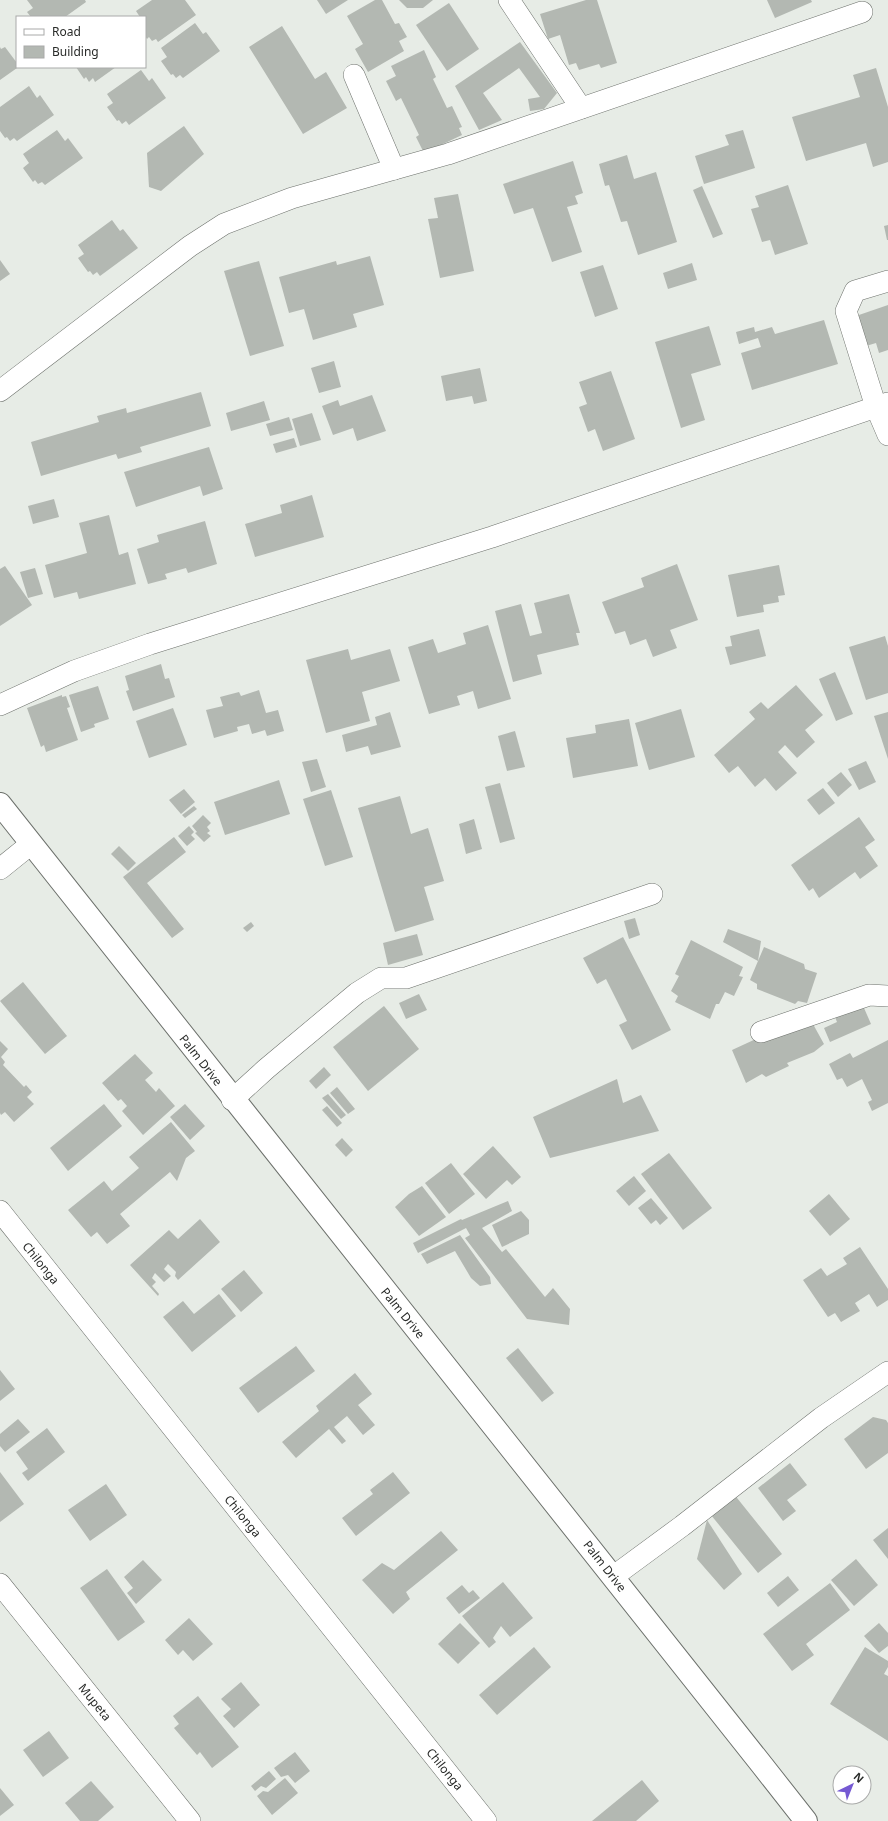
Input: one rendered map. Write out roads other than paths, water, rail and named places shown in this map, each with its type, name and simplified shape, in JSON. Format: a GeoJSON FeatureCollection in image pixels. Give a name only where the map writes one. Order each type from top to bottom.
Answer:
{"type":"FeatureCollection","features":[{"type":"Feature","properties":{"kind":"street"},"geometry":{"type":"LineString","coordinates":[[509,0],[581,108]]}},
{"type":"Feature","properties":{"kind":"street"},"geometry":{"type":"LineString","coordinates":[[0,391],[190,246],[224,224],[292,198],[448,154],[862,12]]}},
{"type":"Feature","properties":{"kind":"street"},"geometry":{"type":"LineString","coordinates":[[354,75],[394,169]]}},
{"type":"Feature","properties":{"kind":"street"},"geometry":{"type":"LineString","coordinates":[[888,281],[855,291],[846,311],[882,405],[888,435]]}},
{"type":"Feature","properties":{"kind":"street"},"geometry":{"type":"LineString","coordinates":[[0,705],[74,671],[150,644],[492,537],[882,405]]}},
{"type":"Feature","properties":{"kind":"street","name":"Palm Drive"},"geometry":{"type":"LineString","coordinates":[[0,804],[232,1100],[614,1576],[806,1821]]}},
{"type":"Feature","properties":{"kind":"street"},"geometry":{"type":"LineString","coordinates":[[0,869],[31,844]]}},
{"type":"Feature","properties":{"kind":"street"},"geometry":{"type":"LineString","coordinates":[[232,1100],[266,1069],[357,993],[381,978],[406,978],[652,894]]}},
{"type":"Feature","properties":{"kind":"street"},"geometry":{"type":"LineString","coordinates":[[761,1032],[869,995],[888,996]]}},
{"type":"Feature","properties":{"kind":"street","name":"Chilonga"},"geometry":{"type":"LineString","coordinates":[[0,1211],[486,1821]]}},
{"type":"Feature","properties":{"kind":"street"},"geometry":{"type":"LineString","coordinates":[[614,1576],[682,1526],[821,1418],[888,1372]]}},
{"type":"Feature","properties":{"kind":"street","name":"Mupeta"},"geometry":{"type":"LineString","coordinates":[[0,1584],[190,1821]]}}]}
